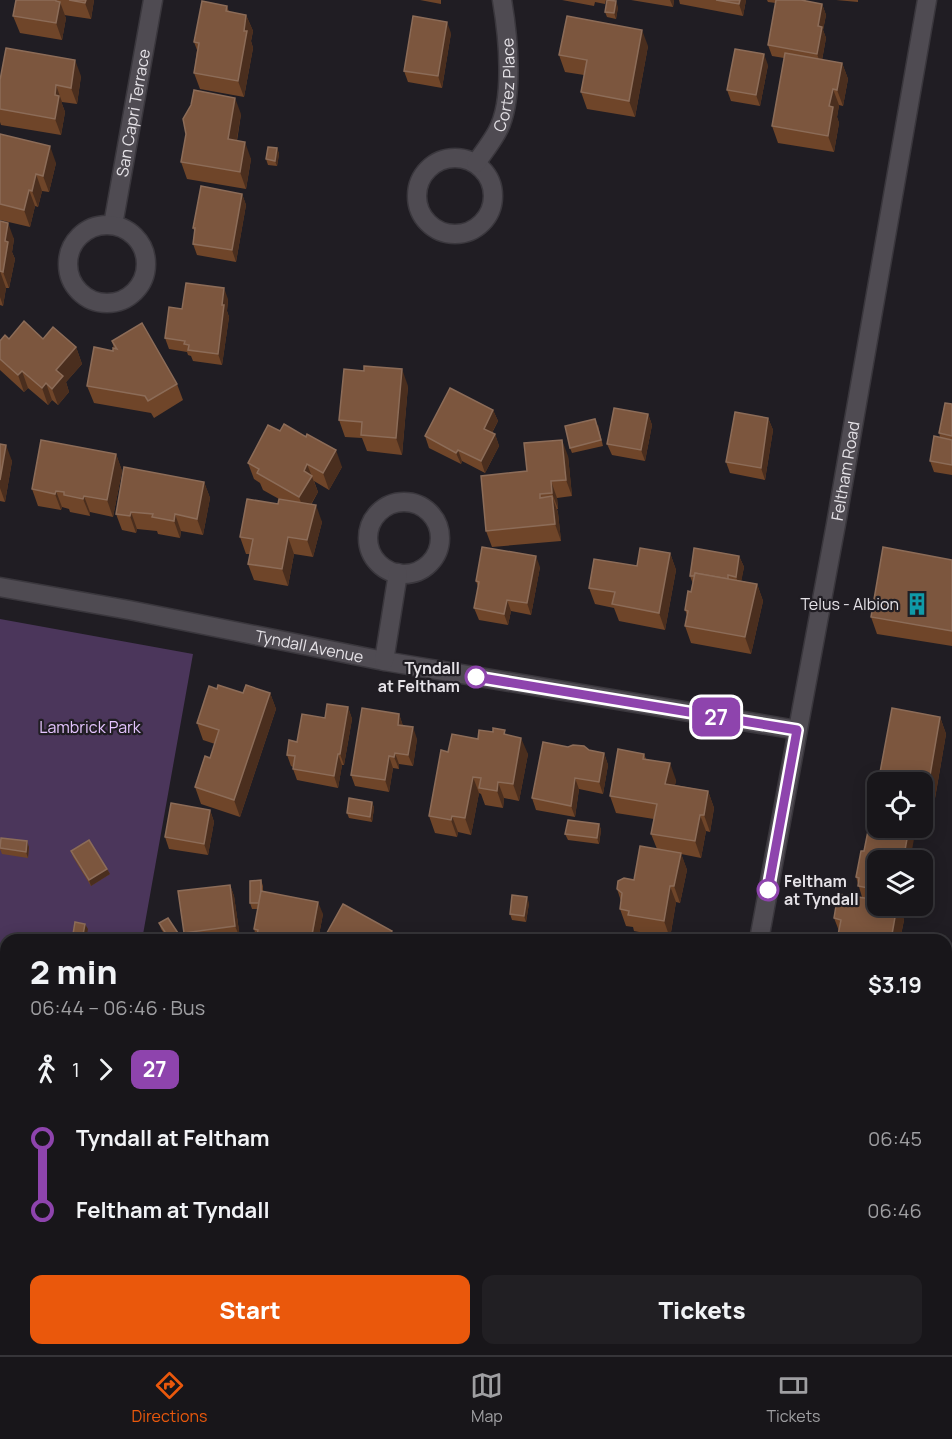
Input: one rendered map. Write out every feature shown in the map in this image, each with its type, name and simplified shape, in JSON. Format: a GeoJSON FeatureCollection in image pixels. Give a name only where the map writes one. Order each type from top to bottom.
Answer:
{"type":"FeatureCollection","features":[{"type":"Feature","properties":{"kind":"street","name":"San Capri Terrace"},"geometry":{"type":"LineString","coordinates":[[112,225],[153,0]]}},
{"type":"Feature","properties":{"kind":"street","name":"Cortez Place"},"geometry":{"type":"LineString","coordinates":[[476,163],[498,132],[505,112],[507,29],[502,0]]}},
{"type":"Feature","properties":{"kind":"street","name":"Feltham Road"},"geometry":{"type":"LineString","coordinates":[[760,934],[838,513],[927,0]]}},
{"type":"Feature","properties":{"kind":"street"},"geometry":{"type":"LineString","coordinates":[[465,158],[476,163],[485,171],[494,194],[488,217],[480,226],[458,235],[435,229],[425,221],[419,210],[418,186],[422,175],[431,166],[447,159],[465,158]]}},
{"type":"Feature","properties":{"kind":"street"},"geometry":{"type":"LineString","coordinates":[[99,225],[112,225],[130,233],[142,247],[145,272],[140,284],[132,294],[109,303],[84,296],[69,275],[68,262],[71,249],[87,230],[99,225]]}},
{"type":"Feature","properties":{"kind":"street"},"geometry":{"type":"LineString","coordinates":[[398,502],[410,502],[421,505],[437,521],[440,544],[429,564],[409,574],[398,573],[386,569],[376,561],[370,550],[369,531],[376,514],[386,506],[398,502]]}},
{"type":"Feature","properties":{"kind":"street"},"geometry":{"type":"LineString","coordinates":[[384,661],[398,573]]}},
{"type":"Feature","properties":{"kind":"street","name":"Tyndall Avenue"},"geometry":{"type":"LineString","coordinates":[[0,587],[129,610],[384,661],[797,730]]}},
{"type":"Feature","properties":{"kind":"green space","name":"Lambrick Park"},"geometry":{"type":"Polygon","coordinates":[[[0,619],[193,654],[143,934],[0,934],[0,619]]]}},
{"type":"Feature","properties":{"kind":"building"},"geometry":{"type":"Polygon","coordinates":[[[16,0],[56,0],[60,2],[56,23],[13,16],[16,0]]]}},
{"type":"Feature","properties":{"kind":"building"},"geometry":{"type":"Polygon","coordinates":[[[69,0],[86,0],[85,3],[69,0]]]}},
{"type":"Feature","properties":{"kind":"building"},"geometry":{"type":"Polygon","coordinates":[[[607,0],[616,1],[614,13],[605,12],[607,0]]]}},
{"type":"Feature","properties":{"kind":"building"},"geometry":{"type":"Polygon","coordinates":[[[716,0],[740,0],[739,4],[716,0]]]}},
{"type":"Feature","properties":{"kind":"building"},"geometry":{"type":"Polygon","coordinates":[[[776,0],[801,0],[822,4],[818,26],[822,27],[817,54],[768,45],[776,0]]]}},
{"type":"Feature","properties":{"kind":"building"},"geometry":{"type":"Polygon","coordinates":[[[202,1],[227,6],[226,11],[246,15],[244,31],[247,31],[238,81],[194,73],[199,43],[194,42],[202,1]]]}},
{"type":"Feature","properties":{"kind":"building"},"geometry":{"type":"Polygon","coordinates":[[[413,16],[447,22],[438,76],[404,71],[413,16]]]}},
{"type":"Feature","properties":{"kind":"building"},"geometry":{"type":"Polygon","coordinates":[[[567,16],[642,30],[629,101],[581,92],[587,60],[559,55],[567,16]]]}},
{"type":"Feature","properties":{"kind":"building"},"geometry":{"type":"Polygon","coordinates":[[[6,48],[75,60],[71,88],[56,85],[55,95],[59,96],[55,119],[0,109],[0,80],[6,48]]]}},
{"type":"Feature","properties":{"kind":"building"},"geometry":{"type":"Polygon","coordinates":[[[735,49],[764,54],[756,95],[727,90],[735,49]]]}},
{"type":"Feature","properties":{"kind":"building"},"geometry":{"type":"Polygon","coordinates":[[[785,53],[842,63],[837,90],[833,89],[829,106],[833,107],[828,136],[772,126],[785,53]]]}},
{"type":"Feature","properties":{"kind":"building"},"geometry":{"type":"Polygon","coordinates":[[[194,90],[235,98],[228,139],[245,142],[240,172],[181,162],[186,134],[183,119],[191,105],[194,90]]]}},
{"type":"Feature","properties":{"kind":"building"},"geometry":{"type":"Polygon","coordinates":[[[0,134],[50,146],[43,176],[36,174],[24,210],[0,204],[0,134]]]}},
{"type":"Feature","properties":{"kind":"building"},"geometry":{"type":"Polygon","coordinates":[[[268,147],[277,148],[275,161],[266,159],[268,147]]]}},
{"type":"Feature","properties":{"kind":"building"},"geometry":{"type":"Polygon","coordinates":[[[201,186],[242,194],[232,250],[193,244],[195,228],[193,228],[201,186]]]}},
{"type":"Feature","properties":{"kind":"building"},"geometry":{"type":"Polygon","coordinates":[[[0,221],[8,223],[5,241],[8,242],[3,272],[0,271],[0,221]]]}},
{"type":"Feature","properties":{"kind":"building"},"geometry":{"type":"Polygon","coordinates":[[[186,283],[224,288],[218,354],[188,350],[189,345],[184,344],[185,341],[165,338],[169,307],[182,309],[186,283]]]}},
{"type":"Feature","properties":{"kind":"building"},"geometry":{"type":"Polygon","coordinates":[[[24,321],[43,339],[53,327],[76,347],[56,370],[63,376],[52,389],[46,383],[42,388],[22,371],[18,375],[0,359],[0,341],[5,335],[9,339],[24,321]]]}},
{"type":"Feature","properties":{"kind":"building"},"geometry":{"type":"Polygon","coordinates":[[[142,323],[177,384],[148,401],[145,396],[87,386],[94,347],[113,351],[113,348],[117,349],[112,341],[142,323]]]}},
{"type":"Feature","properties":{"kind":"building"},"geometry":{"type":"Polygon","coordinates":[[[364,366],[402,369],[396,438],[361,435],[362,422],[339,420],[344,369],[364,371],[364,366]]]}},
{"type":"Feature","properties":{"kind":"building"},"geometry":{"type":"Polygon","coordinates":[[[450,388],[493,410],[484,429],[495,434],[481,461],[458,450],[456,453],[425,436],[450,388]]]}},
{"type":"Feature","properties":{"kind":"building"},"geometry":{"type":"Polygon","coordinates":[[[945,403],[952,404],[952,436],[939,433],[945,403]]]}},
{"type":"Feature","properties":{"kind":"building"},"geometry":{"type":"Polygon","coordinates":[[[614,408],[648,414],[641,450],[607,444],[614,408]]]}},
{"type":"Feature","properties":{"kind":"building"},"geometry":{"type":"Polygon","coordinates":[[[735,412],[768,418],[761,468],[726,462],[735,412]]]}},
{"type":"Feature","properties":{"kind":"building"},"geometry":{"type":"Polygon","coordinates":[[[595,419],[601,440],[570,448],[565,426],[595,419]]]}},
{"type":"Feature","properties":{"kind":"building"},"geometry":{"type":"Polygon","coordinates":[[[284,424],[336,450],[323,473],[307,464],[304,471],[312,476],[299,497],[257,473],[259,469],[248,463],[268,425],[280,431],[284,424]]]}},
{"type":"Feature","properties":{"kind":"building"},"geometry":{"type":"Polygon","coordinates":[[[934,436],[952,440],[952,465],[930,461],[934,436]]]}},
{"type":"Feature","properties":{"kind":"building"},"geometry":{"type":"Polygon","coordinates":[[[41,440],[116,454],[107,500],[84,496],[83,499],[64,495],[64,492],[56,491],[55,494],[32,489],[41,440]]]}},
{"type":"Feature","properties":{"kind":"building"},"geometry":{"type":"Polygon","coordinates":[[[562,440],[566,480],[551,481],[552,493],[540,494],[540,498],[552,496],[555,524],[486,531],[481,476],[527,471],[524,443],[562,440]]]}},
{"type":"Feature","properties":{"kind":"building"},"geometry":{"type":"Polygon","coordinates":[[[0,444],[6,445],[0,480],[0,444]]]}},
{"type":"Feature","properties":{"kind":"building"},"geometry":{"type":"Polygon","coordinates":[[[124,467],[204,482],[197,519],[175,514],[174,521],[152,517],[153,514],[131,512],[130,516],[116,514],[124,467]]]}},
{"type":"Feature","properties":{"kind":"building"},"geometry":{"type":"Polygon","coordinates":[[[247,499],[278,504],[279,499],[316,505],[307,540],[288,537],[282,569],[248,564],[253,539],[240,537],[247,499]]]}},
{"type":"Feature","properties":{"kind":"building"},"geometry":{"type":"Polygon","coordinates":[[[482,547],[536,556],[527,603],[507,600],[504,614],[474,608],[482,547]]]}},
{"type":"Feature","properties":{"kind":"building","name":"Telus - Albion"},"geometry":{"type":"Polygon","coordinates":[[[883,547],[952,560],[952,631],[871,617],[883,547]]]}},
{"type":"Feature","properties":{"kind":"building"},"geometry":{"type":"Polygon","coordinates":[[[640,548],[670,553],[659,613],[612,604],[615,592],[589,588],[594,559],[637,566],[640,548]]]}},
{"type":"Feature","properties":{"kind":"building"},"geometry":{"type":"Polygon","coordinates":[[[694,548],[739,556],[736,577],[728,575],[728,579],[695,573],[694,576],[690,576],[694,548]]]}},
{"type":"Feature","properties":{"kind":"building"},"geometry":{"type":"Polygon","coordinates":[[[695,573],[757,584],[745,637],[685,626],[688,591],[691,592],[695,573]]]}},
{"type":"Feature","properties":{"kind":"building"},"geometry":{"type":"Polygon","coordinates":[[[218,685],[243,693],[246,685],[270,693],[234,800],[195,787],[205,756],[210,758],[219,730],[197,723],[209,686],[217,689],[218,685]]]}},
{"type":"Feature","properties":{"kind":"building"},"geometry":{"type":"Polygon","coordinates":[[[327,704],[348,707],[334,776],[293,769],[295,756],[287,755],[289,740],[297,742],[302,714],[325,718],[327,704]]]}},
{"type":"Feature","properties":{"kind":"building"},"geometry":{"type":"Polygon","coordinates":[[[362,708],[399,714],[398,725],[413,727],[408,755],[395,753],[394,757],[389,756],[385,780],[351,775],[362,708]]]}},
{"type":"Feature","properties":{"kind":"building"},"geometry":{"type":"Polygon","coordinates":[[[892,708],[940,717],[931,772],[880,772],[892,708]]]}},
{"type":"Feature","properties":{"kind":"building"},"geometry":{"type":"Polygon","coordinates":[[[493,728],[505,730],[504,734],[521,738],[513,784],[498,782],[497,791],[479,788],[481,778],[473,777],[465,818],[452,816],[451,820],[429,816],[441,750],[448,752],[452,734],[478,739],[479,730],[493,732],[493,728]]]}},
{"type":"Feature","properties":{"kind":"building"},"geometry":{"type":"Polygon","coordinates":[[[543,742],[568,747],[584,746],[589,750],[604,753],[599,782],[575,778],[571,806],[532,798],[543,742]]]}},
{"type":"Feature","properties":{"kind":"building"},"geometry":{"type":"Polygon","coordinates":[[[618,749],[644,754],[643,759],[670,763],[665,784],[708,791],[704,815],[700,815],[695,841],[651,834],[657,804],[610,796],[618,749]]]}},
{"type":"Feature","properties":{"kind":"building"},"geometry":{"type":"Polygon","coordinates":[[[349,798],[372,802],[370,817],[347,813],[349,798]]]}},
{"type":"Feature","properties":{"kind":"building"},"geometry":{"type":"Polygon","coordinates":[[[171,803],[210,810],[204,844],[165,837],[171,803]]]}},
{"type":"Feature","properties":{"kind":"building"},"geometry":{"type":"Polygon","coordinates":[[[568,820],[599,824],[597,838],[565,834],[568,820]]]}},
{"type":"Feature","properties":{"kind":"building"},"geometry":{"type":"Polygon","coordinates":[[[867,836],[867,838],[907,838],[905,850],[867,850],[867,888],[858,886],[859,878],[856,877],[861,851],[864,851],[867,836]]]}},
{"type":"Feature","properties":{"kind":"building"},"geometry":{"type":"Polygon","coordinates":[[[1,838],[27,841],[26,852],[0,848],[1,838]]]}},
{"type":"Feature","properties":{"kind":"building"},"geometry":{"type":"Polygon","coordinates":[[[89,840],[107,869],[89,880],[71,851],[89,840]]]}},
{"type":"Feature","properties":{"kind":"building"},"geometry":{"type":"Polygon","coordinates":[[[640,846],[681,853],[674,886],[670,886],[664,921],[628,915],[629,911],[620,909],[622,893],[617,889],[618,881],[624,878],[634,880],[640,846]]]}},
{"type":"Feature","properties":{"kind":"building"},"geometry":{"type":"Polygon","coordinates":[[[261,880],[259,903],[250,903],[250,881],[261,880]]]}},
{"type":"Feature","properties":{"kind":"building"},"geometry":{"type":"Polygon","coordinates":[[[230,885],[235,926],[184,933],[178,891],[230,885]]]}},
{"type":"Feature","properties":{"kind":"building"},"geometry":{"type":"Polygon","coordinates":[[[261,891],[318,902],[312,934],[257,934],[258,930],[254,929],[261,891]]]}},
{"type":"Feature","properties":{"kind":"building"},"geometry":{"type":"Polygon","coordinates":[[[838,894],[867,898],[867,916],[895,916],[892,934],[838,934],[841,920],[834,918],[838,894]]]}},
{"type":"Feature","properties":{"kind":"building"},"geometry":{"type":"Polygon","coordinates":[[[512,895],[527,897],[524,916],[510,914],[512,895]]]}},
{"type":"Feature","properties":{"kind":"building"},"geometry":{"type":"Polygon","coordinates":[[[343,904],[392,931],[390,934],[326,934],[343,904]]]}},
{"type":"Feature","properties":{"kind":"building"},"geometry":{"type":"Polygon","coordinates":[[[168,918],[178,933],[166,934],[159,923],[168,918]]]}},
{"type":"Feature","properties":{"kind":"building"},"geometry":{"type":"Polygon","coordinates":[[[75,922],[85,924],[83,934],[73,934],[75,922]]]}},
{"type":"Feature","properties":{"kind":"bus line","name":"27"},"geometry":{"type":"LineString","coordinates":[[476,677],[797,730],[768,890]]}},
{"type":"Feature","properties":{"kind":"place","name":"Telus - Albion"},"geometry":{"type":"Point","coordinates":[917,604]}},
{"type":"Feature","properties":{"kind":"place","name":"Tyndall at Feltham"},"geometry":{"type":"Point","coordinates":[476,677]}},
{"type":"Feature","properties":{"kind":"place","name":"Feltham at Tyndall"},"geometry":{"type":"Point","coordinates":[768,890]}}]}
